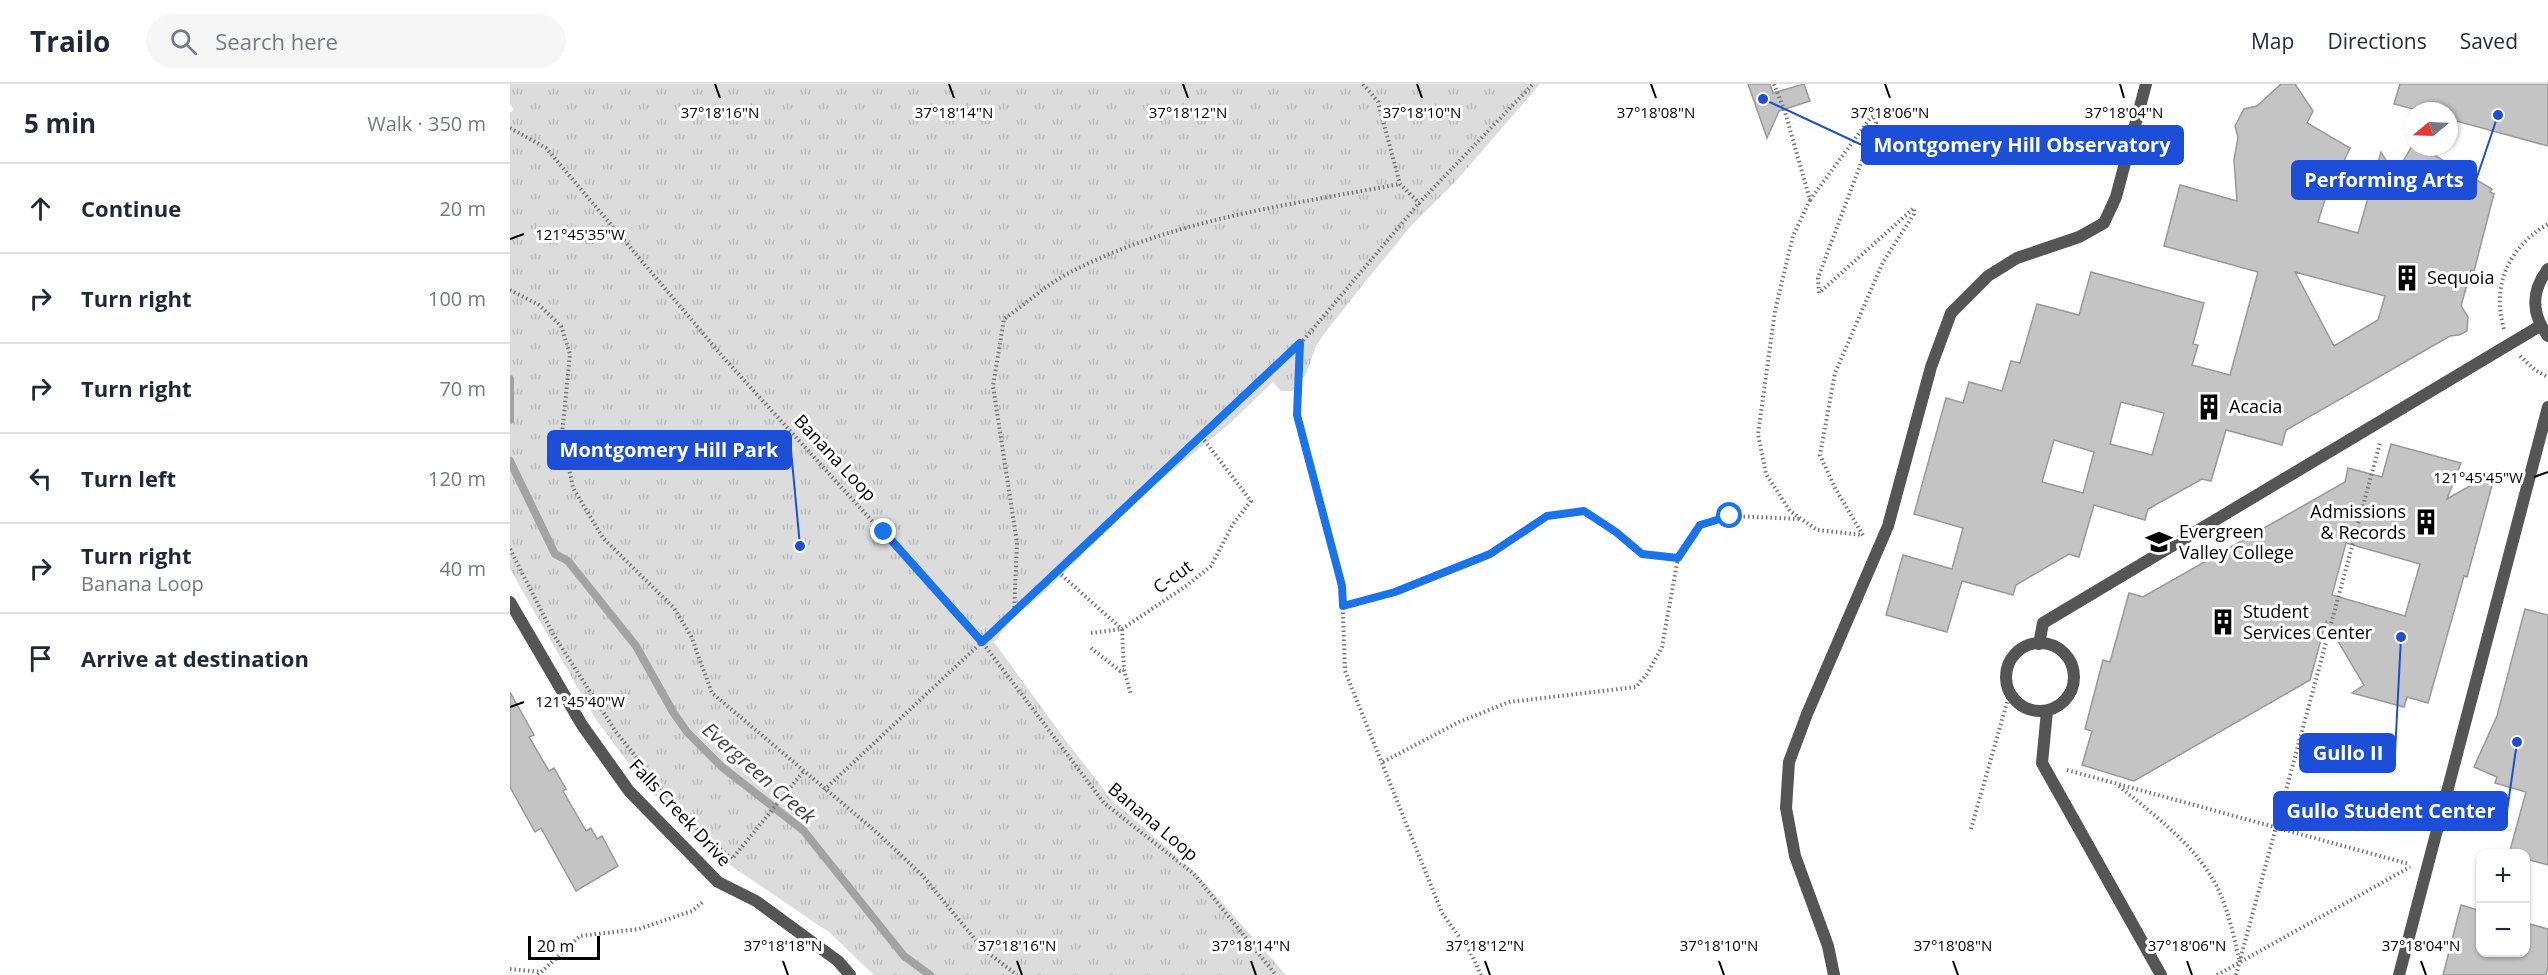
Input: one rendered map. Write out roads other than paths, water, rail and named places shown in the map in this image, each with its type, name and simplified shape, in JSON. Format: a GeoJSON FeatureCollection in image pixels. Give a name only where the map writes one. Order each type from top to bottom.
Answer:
{"type":"FeatureCollection","features":[{"type":"Feature","properties":{"kind":"street"},"geometry":{"type":"LineString","coordinates":[[1834,975],[1828,946],[1795,856],[1786,808],[1789,762],[1807,714],[1888,526],[1931,367],[1951,313],[1988,276],[2017,258],[2079,237],[2104,223],[2116,197],[2146,84]]}},
{"type":"Feature","properties":{"kind":"street"},"geometry":{"type":"LineString","coordinates":[[2039,644],[2043,623],[2386,418],[2544,331],[2535,312],[2535,297],[2538,282],[2548,269]]}},
{"type":"Feature","properties":{"kind":"street"},"geometry":{"type":"LineString","coordinates":[[2399,975],[2548,407]]}},
{"type":"Feature","properties":{"kind":"street","name":"Falls Creek Drive"},"geometry":{"type":"LineString","coordinates":[[510,602],[582,725],[629,791],[718,882],[756,901],[838,961],[850,975]]}},
{"type":"Feature","properties":{"kind":"street"},"geometry":{"type":"LineString","coordinates":[[2039,644],[2050,645],[2060,650],[2068,658],[2074,679],[2066,700],[2058,707],[2047,711],[2025,708],[2016,702],[2010,692],[2007,670],[2018,651],[2039,644]]}},
{"type":"Feature","properties":{"kind":"street"},"geometry":{"type":"LineString","coordinates":[[2047,711],[2042,763],[2161,975]]}},
{"type":"Feature","properties":{"kind":"waterway","name":"Evergreen Creek"},"geometry":{"type":"LineString","coordinates":[[510,379],[510,420]]}},
{"type":"Feature","properties":{"kind":"waterway","name":"Evergreen Creek"},"geometry":{"type":"LineString","coordinates":[[510,461],[555,554],[568,561],[636,646],[673,712],[687,732],[722,767],[803,830],[904,956],[930,975]]}},
{"type":"Feature","properties":{"kind":"place","name":"Montgomery Hill Observatory"},"geometry":{"type":"Point","coordinates":[1763,99]}},
{"type":"Feature","properties":{"kind":"place","name":"Performing Arts"},"geometry":{"type":"Point","coordinates":[2498,115]}},
{"type":"Feature","properties":{"kind":"place","name":"Sequoia"},"geometry":{"type":"Point","coordinates":[2407,278]}},
{"type":"Feature","properties":{"kind":"place","name":"Acacia"},"geometry":{"type":"Point","coordinates":[2209,407]}},
{"type":"Feature","properties":{"kind":"place","name":"Admissions & Records"},"geometry":{"type":"Point","coordinates":[2426,522]}},
{"type":"Feature","properties":{"kind":"place","name":"Evergreen Valley College"},"geometry":{"type":"Point","coordinates":[2159,542]}},
{"type":"Feature","properties":{"kind":"place","name":"Montgomery Hill Park"},"geometry":{"type":"Point","coordinates":[800,546]}},
{"type":"Feature","properties":{"kind":"place","name":"Student Services Center"},"geometry":{"type":"Point","coordinates":[2223,622]}},
{"type":"Feature","properties":{"kind":"place","name":"Gullo II"},"geometry":{"type":"Point","coordinates":[2401,637]}},
{"type":"Feature","properties":{"kind":"place","name":"Gullo Student Center"},"geometry":{"type":"Point","coordinates":[2517,742]}}]}
